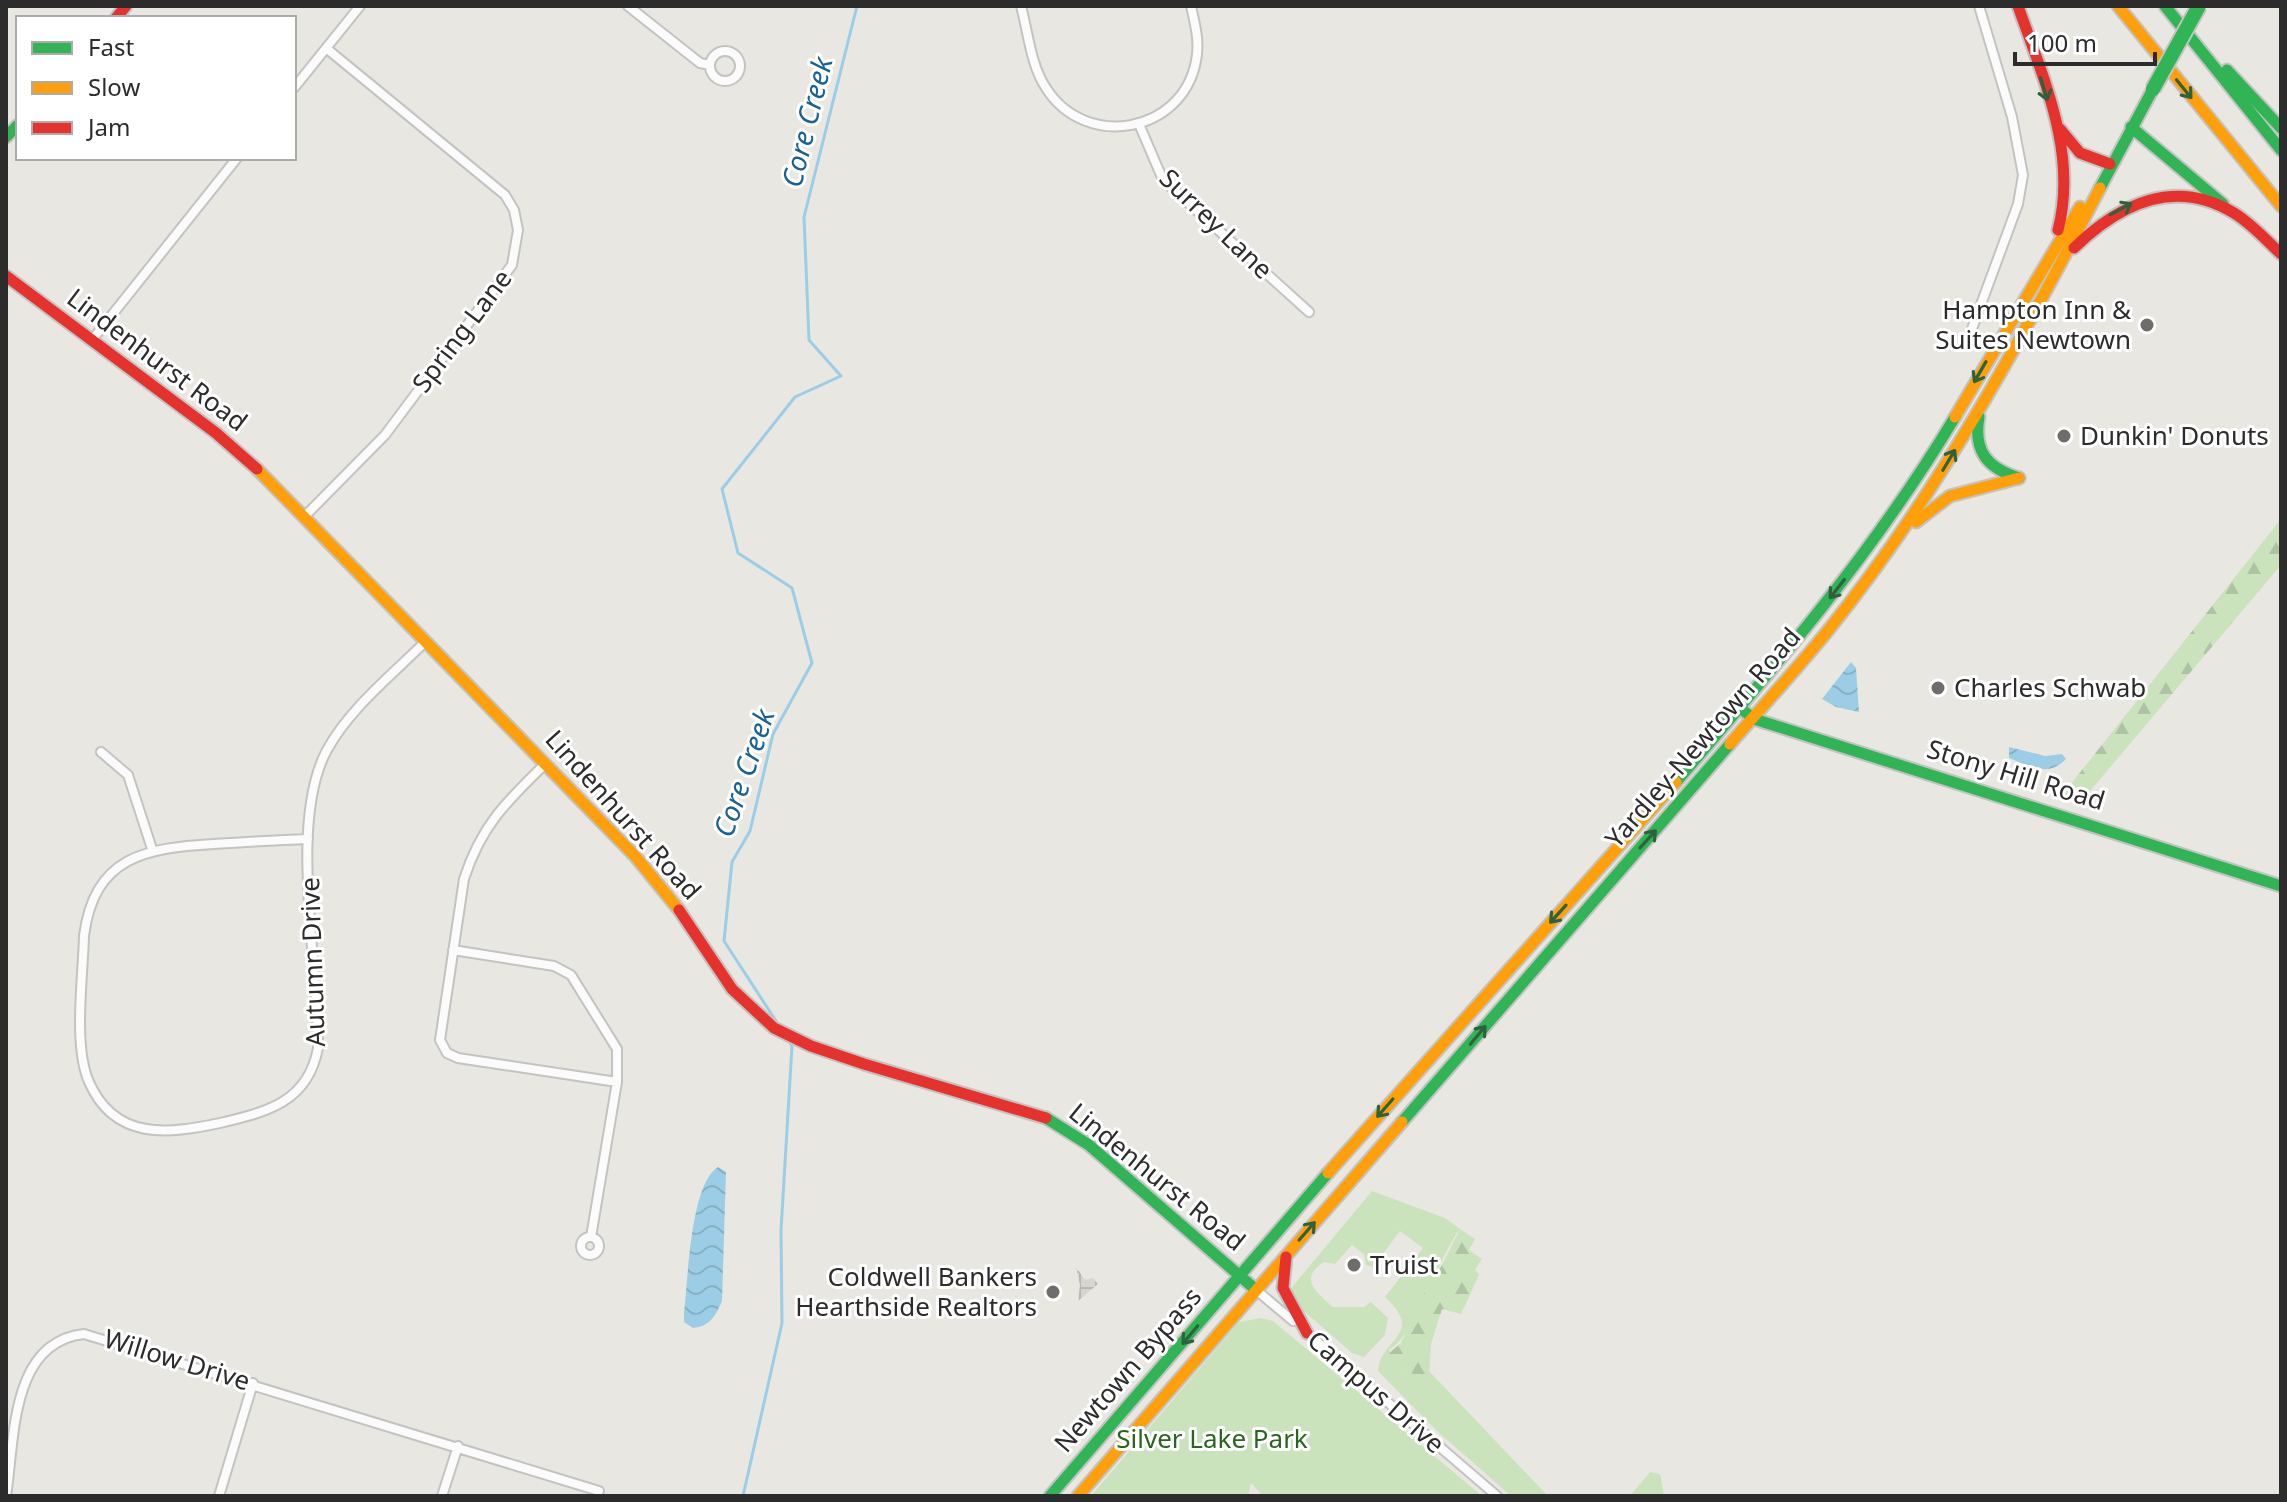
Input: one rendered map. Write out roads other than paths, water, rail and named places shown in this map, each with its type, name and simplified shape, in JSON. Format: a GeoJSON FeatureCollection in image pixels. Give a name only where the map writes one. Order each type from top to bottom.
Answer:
{"type":"FeatureCollection","features":[{"type":"Feature","properties":{"kind":"main road"},"geometry":{"type":"LineString","coordinates":[[2018,6],[2053,119],[2066,189],[2063,217],[2047,256]]}},
{"type":"Feature","properties":{"kind":"main road"},"geometry":{"type":"LineString","coordinates":[[2118,6],[2281,206]]}},
{"type":"Feature","properties":{"kind":"main road"},"geometry":{"type":"LineString","coordinates":[[2165,6],[2281,150]]}},
{"type":"Feature","properties":{"kind":"main road"},"geometry":{"type":"LineString","coordinates":[[2175,6],[2281,128]]}},
{"type":"Feature","properties":{"kind":"main road","name":"Yardley-Newtown Road"},"geometry":{"type":"LineString","coordinates":[[1255,1289],[1754,719],[1899,536],[1982,404],[2063,260],[2110,164],[2199,6]]}},
{"type":"Feature","properties":{"kind":"main road"},"geometry":{"type":"LineString","coordinates":[[2053,119],[2078,153],[2095,162],[2110,164]]}},
{"type":"Feature","properties":{"kind":"main road"},"geometry":{"type":"LineString","coordinates":[[2131,127],[2281,254]]}},
{"type":"Feature","properties":{"kind":"main road","name":"Yardley-Newtown Road"},"geometry":{"type":"LineString","coordinates":[[1241,1276],[1740,708],[1842,582],[1926,467],[2047,256],[2110,164]]}},
{"type":"Feature","properties":{"kind":"main road"},"geometry":{"type":"LineString","coordinates":[[2063,260],[2112,213],[2139,200],[2178,195],[2233,212]]}},
{"type":"Feature","properties":{"kind":"main road","name":"Lindenhurst Road"},"geometry":{"type":"LineString","coordinates":[[6,276],[216,433],[305,516],[660,884],[732,989],[774,1028],[791,1038],[914,1080],[1043,1116],[1089,1145],[1255,1289]]}},
{"type":"Feature","properties":{"kind":"main road"},"geometry":{"type":"LineString","coordinates":[[1852,599],[1877,576],[1921,515],[1939,499],[2019,478],[1998,472],[1983,462],[1975,443],[1982,404]]}},
{"type":"Feature","properties":{"kind":"main road","name":"Stony Hill Road"},"geometry":{"type":"LineString","coordinates":[[1740,708],[1754,719],[2281,886]]}},
{"type":"Feature","properties":{"kind":"main road"},"geometry":{"type":"LineString","coordinates":[[1288,1254],[1280,1280],[1281,1290],[1307,1333]]}},
{"type":"Feature","properties":{"kind":"main road","name":"Newtown Bypass"},"geometry":{"type":"LineString","coordinates":[[1050,1496],[1241,1276]]}},
{"type":"Feature","properties":{"kind":"main road","name":"Newtown Bypass"},"geometry":{"type":"LineString","coordinates":[[1078,1496],[1255,1289]]}},
{"type":"Feature","properties":{"kind":"street"},"geometry":{"type":"LineString","coordinates":[[296,86],[360,6]]}},
{"type":"Feature","properties":{"kind":"street"},"geometry":{"type":"LineString","coordinates":[[628,6],[700,63],[710,65]]}},
{"type":"Feature","properties":{"kind":"street"},"geometry":{"type":"LineString","coordinates":[[1021,6],[1038,71],[1056,102],[1069,113],[1112,129],[1139,124],[1170,106],[1187,86],[1198,48],[1191,6]]}},
{"type":"Feature","properties":{"kind":"street"},"geometry":{"type":"LineString","coordinates":[[1966,345],[2018,204],[2023,175],[2012,117],[1979,6]]}},
{"type":"Feature","properties":{"kind":"street","name":"Spring Lane"},"geometry":{"type":"LineString","coordinates":[[305,516],[385,435],[495,291],[512,265],[518,230],[514,210],[505,195],[326,48]]}},
{"type":"Feature","properties":{"kind":"street","name":"Surrey Lane"},"geometry":{"type":"LineString","coordinates":[[1139,124],[1163,180],[1309,312]]}},
{"type":"Feature","properties":{"kind":"street"},"geometry":{"type":"LineString","coordinates":[[92,340],[235,160]]}},
{"type":"Feature","properties":{"kind":"street","name":"Autumn Drive"},"geometry":{"type":"LineString","coordinates":[[308,839],[152,849],[121,865],[99,890],[91,905],[84,936],[81,1049],[88,1081],[109,1111],[143,1130],[172,1132],[272,1110],[296,1094],[311,1073],[318,1032],[308,839],[312,789],[327,750],[355,712],[426,641]]}},
{"type":"Feature","properties":{"kind":"street"},"geometry":{"type":"LineString","coordinates":[[101,752],[128,775],[152,849]]}},
{"type":"Feature","properties":{"kind":"street"},"geometry":{"type":"LineString","coordinates":[[545,764],[483,830],[464,879],[440,1040],[447,1053],[458,1058],[617,1082]]}},
{"type":"Feature","properties":{"kind":"street"},"geometry":{"type":"LineString","coordinates":[[453,950],[554,966],[571,975],[617,1049],[617,1082],[591,1237]]}},
{"type":"Feature","properties":{"kind":"street","name":"Campus Drive"},"geometry":{"type":"LineString","coordinates":[[1255,1289],[1497,1496]]}},
{"type":"Feature","properties":{"kind":"street","name":"Willow Drive"},"geometry":{"type":"LineString","coordinates":[[6,1496],[27,1375],[39,1356],[61,1339],[93,1335],[599,1491]]}},
{"type":"Feature","properties":{"kind":"street"},"geometry":{"type":"LineString","coordinates":[[219,1496],[253,1383]]}},
{"type":"Feature","properties":{"kind":"street"},"geometry":{"type":"LineString","coordinates":[[442,1496],[458,1446]]}},
{"type":"Feature","properties":{"kind":"water"},"geometry":{"type":"Polygon","coordinates":[[[1851,662],[1856,668],[1859,712],[1836,707],[1822,699],[1851,662]]]}},
{"type":"Feature","properties":{"kind":"water"},"geometry":{"type":"Polygon","coordinates":[[[2009,747],[2045,756],[2062,754],[2066,759],[2052,768],[2039,769],[2009,758],[2009,747]]]}},
{"type":"Feature","properties":{"kind":"water"},"geometry":{"type":"Polygon","coordinates":[[[718,1167],[726,1172],[722,1301],[711,1320],[693,1328],[684,1322],[692,1234],[701,1192],[718,1167]]]}},
{"type":"Feature","properties":{"kind":"waterway","name":"Core Creek"},"geometry":{"type":"LineString","coordinates":[[778,1024],[724,941],[732,862],[750,831],[773,734],[812,663],[792,588],[738,553],[722,489],[795,397],[841,376],[809,340],[804,217],[857,6]]}},
{"type":"Feature","properties":{"kind":"waterway","name":"Core Creek"},"geometry":{"type":"LineString","coordinates":[[743,1496],[782,1323],[781,1230],[792,1046],[789,1041]]}},
{"type":"Feature","properties":{"kind":"place","name":"Hampton Inn & Suites Newtown"},"geometry":{"type":"Point","coordinates":[2147,325]}},
{"type":"Feature","properties":{"kind":"place","name":"Dunkin' Donuts"},"geometry":{"type":"Point","coordinates":[2064,436]}},
{"type":"Feature","properties":{"kind":"place","name":"Charles Schwab"},"geometry":{"type":"Point","coordinates":[1938,688]}},
{"type":"Feature","properties":{"kind":"place","name":"Truist"},"geometry":{"type":"Point","coordinates":[1354,1265]}},
{"type":"Feature","properties":{"kind":"place","name":"Coldwell Bankers Hearthside Realtors"},"geometry":{"type":"Point","coordinates":[1053,1292]}},
{"type":"Feature","properties":{"kind":"park label","name":"Silver Lake Park"},"geometry":{"type":"Point","coordinates":[1212,1439]}}]}
